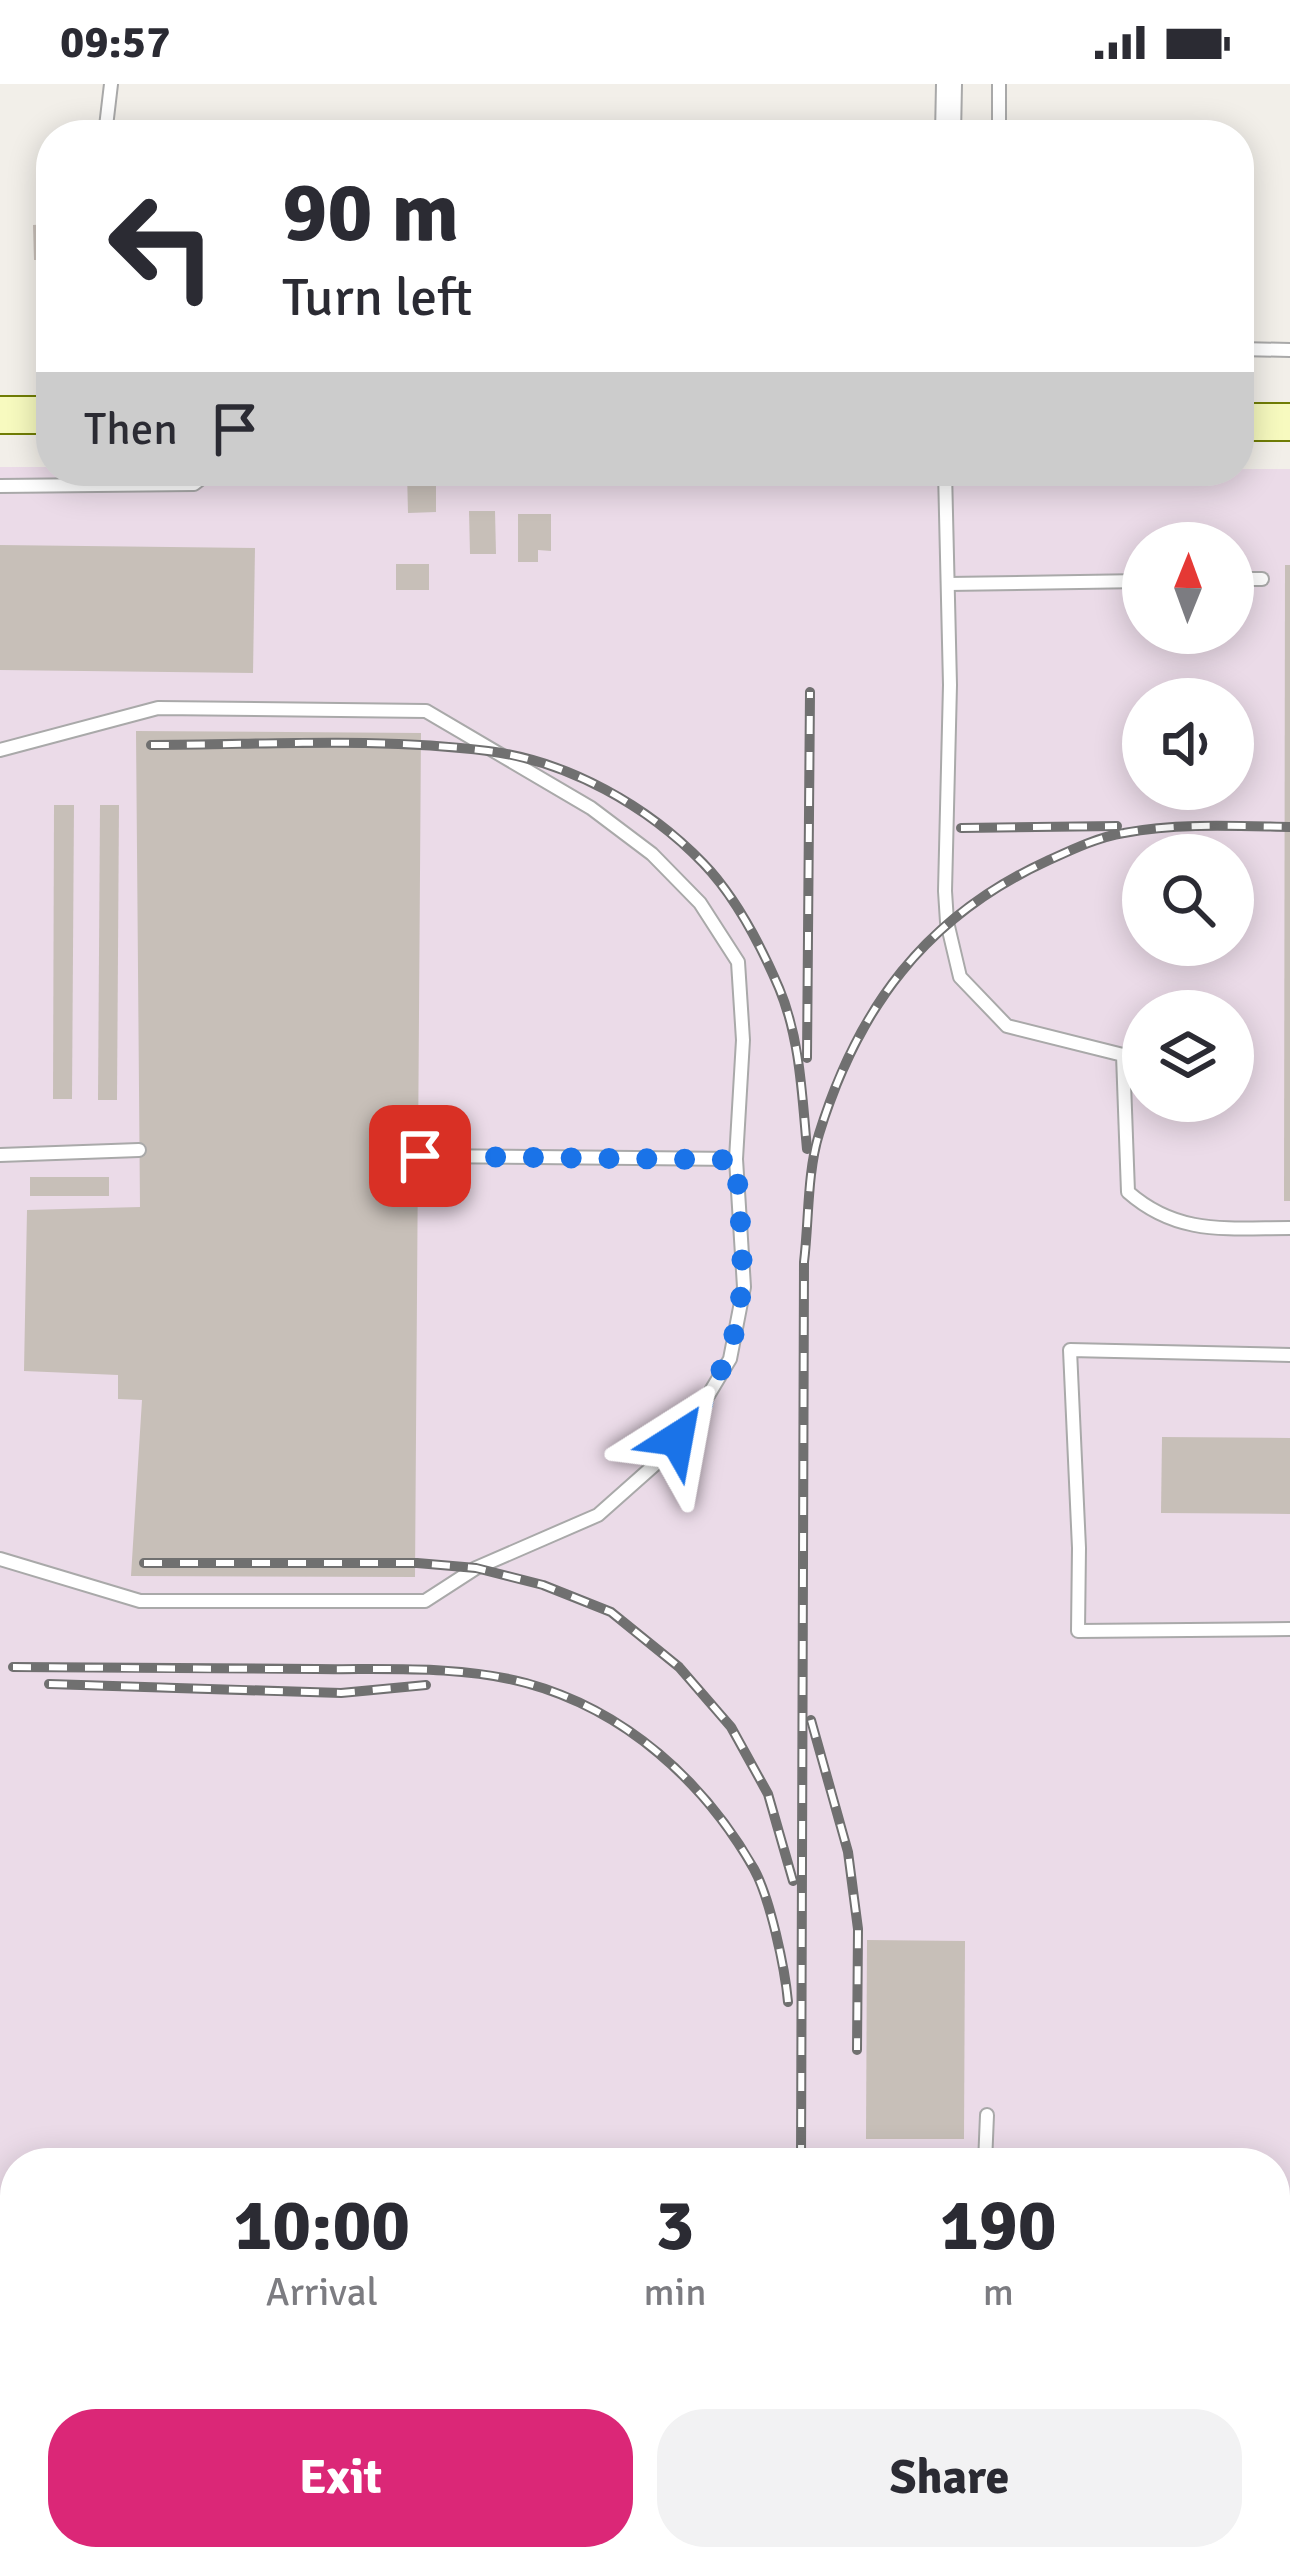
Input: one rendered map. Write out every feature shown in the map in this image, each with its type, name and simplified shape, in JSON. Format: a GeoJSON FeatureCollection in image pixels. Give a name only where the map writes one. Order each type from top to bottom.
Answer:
{"type":"FeatureCollection","features":[{"type":"Feature","properties":{"kind":"main road"},"geometry":{"type":"LineString","coordinates":[[0,415],[36,415]]}},
{"type":"Feature","properties":{"kind":"main road"},"geometry":{"type":"LineString","coordinates":[[1254,422],[1290,422]]}},
{"type":"Feature","properties":{"kind":"street"},"geometry":{"type":"LineString","coordinates":[[948,120],[949,84]]}},
{"type":"Feature","properties":{"kind":"lane"},"geometry":{"type":"LineString","coordinates":[[105,120],[111,84]]}},
{"type":"Feature","properties":{"kind":"lane"},"geometry":{"type":"LineString","coordinates":[[999,84],[999,120]]}},
{"type":"Feature","properties":{"kind":"lane"},"geometry":{"type":"LineString","coordinates":[[1254,350],[1290,350]]}},
{"type":"Feature","properties":{"kind":"lane"},"geometry":{"type":"LineString","coordinates":[[0,486],[36,486]]}},
{"type":"Feature","properties":{"kind":"lane"},"geometry":{"type":"LineString","coordinates":[[945,486],[950,685],[945,892],[960,977],[1007,1026],[1123,1055],[1128,1192],[1149,1211],[1195,1228],[1290,1228]]}},
{"type":"Feature","properties":{"kind":"lane"},"geometry":{"type":"LineString","coordinates":[[1254,579],[1262,579]]}},
{"type":"Feature","properties":{"kind":"lane"},"geometry":{"type":"LineString","coordinates":[[948,584],[1122,581]]}},
{"type":"Feature","properties":{"kind":"lane"},"geometry":{"type":"LineString","coordinates":[[0,750],[158,708],[426,711],[591,808],[652,854],[700,903],[737,962],[743,1040],[736,1160],[744,1287],[730,1359],[694,1418],[660,1460],[598,1515],[476,1568],[424,1601],[140,1601],[0,1559]]}},
{"type":"Feature","properties":{"kind":"lane"},"geometry":{"type":"LineString","coordinates":[[0,1155],[140,1150]]}},
{"type":"Feature","properties":{"kind":"lane"},"geometry":{"type":"LineString","coordinates":[[420,1156],[736,1160]]}},
{"type":"Feature","properties":{"kind":"lane"},"geometry":{"type":"LineString","coordinates":[[1290,1355],[1070,1350],[1078,1631],[1290,1629]]}},
{"type":"Feature","properties":{"kind":"lane"},"geometry":{"type":"LineString","coordinates":[[986,2148],[988,2115]]}},
{"type":"Feature","properties":{"kind":"shaded area"},"geometry":{"type":"Polygon","coordinates":[[[0,467],[36,467],[36,486],[1254,486],[1254,469],[1290,469],[1290,2148],[0,2148],[0,467]]]}},
{"type":"Feature","properties":{"kind":"building"},"geometry":{"type":"Polygon","coordinates":[[[407,486],[436,486],[436,512],[408,513],[407,486]]]}},
{"type":"Feature","properties":{"kind":"building"},"geometry":{"type":"Polygon","coordinates":[[[469,511],[495,511],[496,554],[470,554],[469,511]]]}},
{"type":"Feature","properties":{"kind":"building"},"geometry":{"type":"Polygon","coordinates":[[[518,514],[551,514],[551,551],[538,550],[538,562],[518,562],[518,514]]]}},
{"type":"Feature","properties":{"kind":"building"},"geometry":{"type":"Polygon","coordinates":[[[0,545],[255,548],[253,673],[0,670],[0,545]]]}},
{"type":"Feature","properties":{"kind":"building"},"geometry":{"type":"Polygon","coordinates":[[[396,564],[429,564],[429,590],[396,590],[396,564]]]}},
{"type":"Feature","properties":{"kind":"building"},"geometry":{"type":"Polygon","coordinates":[[[1285,565],[1290,565],[1290,1201],[1284,1201],[1285,565]]]}},
{"type":"Feature","properties":{"kind":"building"},"geometry":{"type":"Polygon","coordinates":[[[136,731],[421,733],[415,1577],[131,1576],[142,1400],[118,1399],[118,1375],[24,1371],[27,1210],[140,1207],[136,731]]]}},
{"type":"Feature","properties":{"kind":"building"},"geometry":{"type":"Polygon","coordinates":[[[54,805],[74,805],[72,1099],[53,1099],[54,805]]]}},
{"type":"Feature","properties":{"kind":"building"},"geometry":{"type":"Polygon","coordinates":[[[100,805],[119,805],[117,1100],[98,1100],[100,805]]]}},
{"type":"Feature","properties":{"kind":"building"},"geometry":{"type":"Polygon","coordinates":[[[30,1177],[109,1177],[109,1196],[30,1196],[30,1177]]]}},
{"type":"Feature","properties":{"kind":"building"},"geometry":{"type":"Polygon","coordinates":[[[1162,1437],[1290,1438],[1290,1514],[1161,1513],[1162,1437]]]}},
{"type":"Feature","properties":{"kind":"building"},"geometry":{"type":"Polygon","coordinates":[[[867,1940],[965,1941],[964,2139],[866,2139],[867,1940]]]}},
{"type":"Feature","properties":{"kind":"railway"},"geometry":{"type":"LineString","coordinates":[[807,1058],[810,692]]}},
{"type":"Feature","properties":{"kind":"railway"},"geometry":{"type":"LineString","coordinates":[[151,745],[362,743],[488,751],[548,765],[632,805],[681,842],[715,876],[764,955],[792,1027],[807,1149]]}},
{"type":"Feature","properties":{"kind":"railway"},"geometry":{"type":"LineString","coordinates":[[961,828],[1117,826]]}},
{"type":"Feature","properties":{"kind":"railway"},"geometry":{"type":"LineString","coordinates":[[801,2148],[804,1262],[812,1165],[835,1088],[876,1007],[902,971],[965,910],[1004,884],[1114,835],[1186,826],[1290,827]]}},
{"type":"Feature","properties":{"kind":"railway"},"geometry":{"type":"LineString","coordinates":[[144,1563],[417,1563],[476,1568],[543,1585],[611,1612],[679,1667],[731,1727],[768,1794],[793,1881]]}},
{"type":"Feature","properties":{"kind":"railway"},"geometry":{"type":"LineString","coordinates":[[13,1667],[448,1671],[501,1677],[562,1695],[596,1711],[658,1753],[734,1837],[766,1897],[788,2002]]}},
{"type":"Feature","properties":{"kind":"railway"},"geometry":{"type":"LineString","coordinates":[[49,1684],[341,1693],[426,1685]]}},
{"type":"Feature","properties":{"kind":"railway"},"geometry":{"type":"LineString","coordinates":[[811,1720],[848,1852],[858,1929],[857,2050]]}},
{"type":"Feature","properties":{"kind":"route"},"geometry":{"type":"LineString","coordinates":[[420,1156],[736,1160],[744,1287],[730,1359],[677,1439]]}}]}
